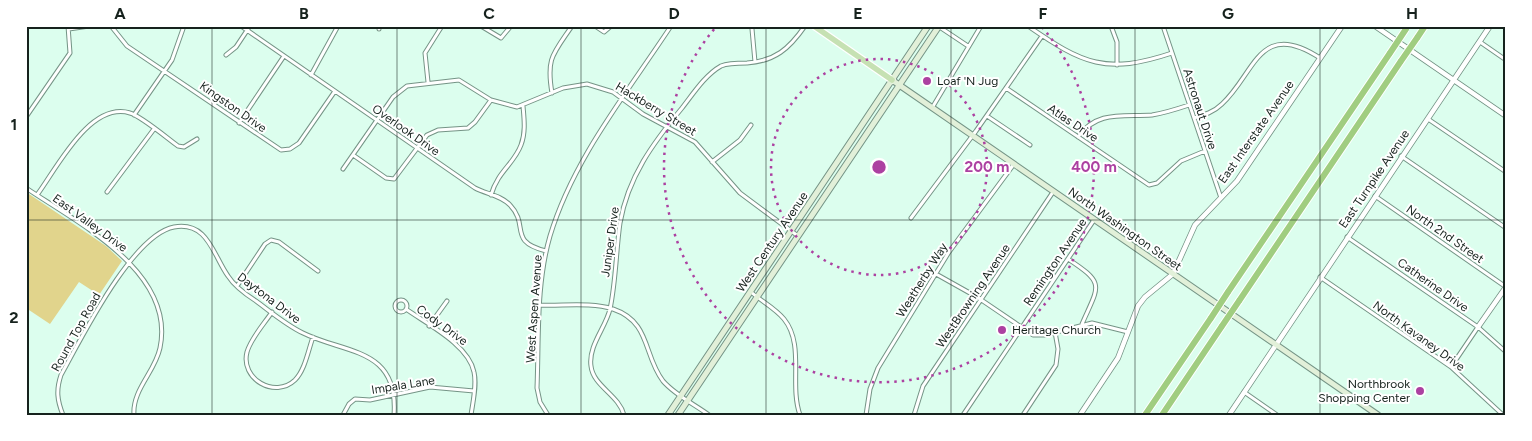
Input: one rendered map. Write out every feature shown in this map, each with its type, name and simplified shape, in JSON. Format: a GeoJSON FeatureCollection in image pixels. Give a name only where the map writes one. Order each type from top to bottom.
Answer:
{"type":"FeatureCollection","features":[{"type":"Feature","properties":{"kind":"highway"},"geometry":{"type":"LineString","coordinates":[[1162,415],[1425,26]]}},
{"type":"Feature","properties":{"kind":"highway"},"geometry":{"type":"LineString","coordinates":[[1145,415],[1407,28]]}},
{"type":"Feature","properties":{"kind":"main road","name":"North Washington Street"},"geometry":{"type":"LineString","coordinates":[[814,26],[1378,415]]}},
{"type":"Feature","properties":{"kind":"main road","name":"West Century Avenue"},"geometry":{"type":"LineString","coordinates":[[668,415],[928,26]]}},
{"type":"Feature","properties":{"kind":"main road","name":"West Century Avenue"},"geometry":{"type":"LineString","coordinates":[[678,415],[938,26]]}},
{"type":"Feature","properties":{"kind":"street"},"geometry":{"type":"LineString","coordinates":[[26,117],[70,53],[69,28],[89,26]]}},
{"type":"Feature","properties":{"kind":"street","name":"Kingston Drive"},"geometry":{"type":"LineString","coordinates":[[111,26],[123,42],[276,148],[287,150],[299,143],[335,91]]}},
{"type":"Feature","properties":{"kind":"street"},"geometry":{"type":"LineString","coordinates":[[134,116],[176,53],[184,26]]}},
{"type":"Feature","properties":{"kind":"street","name":"Overlook Drive"},"geometry":{"type":"LineString","coordinates":[[241,26],[475,188],[504,200],[511,205],[517,216],[525,242],[531,247],[546,251]]}},
{"type":"Feature","properties":{"kind":"street"},"geometry":{"type":"LineString","coordinates":[[226,55],[233,50],[250,26]]}},
{"type":"Feature","properties":{"kind":"street"},"geometry":{"type":"LineString","coordinates":[[311,75],[338,26]]}},
{"type":"Feature","properties":{"kind":"street"},"geometry":{"type":"LineString","coordinates":[[428,82],[426,53],[442,26]]}},
{"type":"Feature","properties":{"kind":"street"},"geometry":{"type":"LineString","coordinates":[[480,26],[501,38],[510,26]]}},
{"type":"Feature","properties":{"kind":"street"},"geometry":{"type":"LineString","coordinates":[[552,93],[549,72],[552,55],[572,26]]}},
{"type":"Feature","properties":{"kind":"street"},"geometry":{"type":"LineString","coordinates":[[595,26],[604,32],[611,26]]}},
{"type":"Feature","properties":{"kind":"street","name":"West Aspen Avenue"},"geometry":{"type":"LineString","coordinates":[[548,415],[542,406],[538,393],[540,305],[546,251],[561,204],[574,173],[671,26]]}},
{"type":"Feature","properties":{"kind":"street","name":"Juniper Drive"},"geometry":{"type":"LineString","coordinates":[[624,415],[620,406],[594,376],[590,364],[593,350],[610,308],[625,203],[643,159],[700,86],[721,66],[755,62],[784,52],[805,26]]}},
{"type":"Feature","properties":{"kind":"street"},"geometry":{"type":"LineString","coordinates":[[938,26],[968,46]]}},
{"type":"Feature","properties":{"kind":"street"},"geometry":{"type":"LineString","coordinates":[[932,108],[981,26]]}},
{"type":"Feature","properties":{"kind":"street"},"geometry":{"type":"LineString","coordinates":[[1028,26],[1080,58],[1117,65],[1140,63],[1172,53]]}},
{"type":"Feature","properties":{"kind":"street"},"geometry":{"type":"LineString","coordinates":[[1111,26],[1117,42],[1117,65]]}},
{"type":"Feature","properties":{"kind":"street","name":"Astronaut Drive"},"geometry":{"type":"LineString","coordinates":[[1163,26],[1221,198]]}},
{"type":"Feature","properties":{"kind":"street","name":"East Interstate Avenue"},"geometry":{"type":"LineString","coordinates":[[1173,274],[1192,229],[1237,181],[1342,26]]}},
{"type":"Feature","properties":{"kind":"street"},"geometry":{"type":"LineString","coordinates":[[1375,26],[1506,116]]}},
{"type":"Feature","properties":{"kind":"street","name":"East Turnpike Avenue"},"geometry":{"type":"LineString","coordinates":[[1229,415],[1490,26]]}},
{"type":"Feature","properties":{"kind":"street"},"geometry":{"type":"LineString","coordinates":[[752,29],[755,62]]}},
{"type":"Feature","properties":{"kind":"street"},"geometry":{"type":"LineString","coordinates":[[910,218],[987,116],[1042,36]]}},
{"type":"Feature","properties":{"kind":"street"},"geometry":{"type":"LineString","coordinates":[[1479,42],[1506,60]]}},
{"type":"Feature","properties":{"kind":"street"},"geometry":{"type":"LineString","coordinates":[[1194,118],[1209,113],[1222,104],[1254,60],[1268,49],[1280,45],[1294,45],[1320,58]]}},
{"type":"Feature","properties":{"kind":"street"},"geometry":{"type":"LineString","coordinates":[[239,123],[284,56]]}},
{"type":"Feature","properties":{"kind":"street"},"geometry":{"type":"LineString","coordinates":[[343,169],[399,91],[411,85],[459,80],[491,100],[509,107],[523,106],[524,134],[522,144],[502,170],[491,195]]}},
{"type":"Feature","properties":{"kind":"street","name":"Hackberry Street"},"geometry":{"type":"LineString","coordinates":[[523,106],[563,88],[587,84],[598,86],[623,99],[643,114],[695,142],[745,198],[798,236]]}},
{"type":"Feature","properties":{"kind":"street","name":"Atlas Drive"},"geometry":{"type":"LineString","coordinates":[[1006,88],[1149,185],[1157,183],[1181,161],[1205,151]]}},
{"type":"Feature","properties":{"kind":"street"},"geometry":{"type":"LineString","coordinates":[[353,155],[386,178],[392,179],[423,138],[434,131],[460,130],[472,126],[491,100]]}},
{"type":"Feature","properties":{"kind":"street"},"geometry":{"type":"LineString","coordinates":[[1078,137],[1093,122],[1106,116],[1153,114],[1189,105]]}},
{"type":"Feature","properties":{"kind":"street"},"geometry":{"type":"LineString","coordinates":[[38,195],[87,125],[112,112],[132,113],[178,146],[184,147],[197,139]]}},
{"type":"Feature","properties":{"kind":"street"},"geometry":{"type":"LineString","coordinates":[[987,116],[1030,145]]}},
{"type":"Feature","properties":{"kind":"street"},"geometry":{"type":"LineString","coordinates":[[1427,118],[1506,172]]}},
{"type":"Feature","properties":{"kind":"street"},"geometry":{"type":"LineString","coordinates":[[712,162],[740,140],[751,125]]}},
{"type":"Feature","properties":{"kind":"street"},"geometry":{"type":"LineString","coordinates":[[107,192],[154,129]]}},
{"type":"Feature","properties":{"kind":"street"},"geometry":{"type":"LineString","coordinates":[[1401,156],[1506,228]]}},
{"type":"Feature","properties":{"kind":"street","name":"Weatherby Way"},"geometry":{"type":"LineString","coordinates":[[866,415],[868,394],[876,373],[960,237],[1014,164]]}},
{"type":"Feature","properties":{"kind":"street","name":"East Valley Drive"},"geometry":{"type":"LineString","coordinates":[[26,188],[108,244],[129,263],[153,293],[162,326],[158,358],[136,397],[134,415]]}},
{"type":"Feature","properties":{"kind":"street","name":"WestBrowning Avenue"},"geometry":{"type":"LineString","coordinates":[[914,415],[923,386],[1054,191]]}},
{"type":"Feature","properties":{"kind":"street","name":"North 2nd Street"},"geometry":{"type":"LineString","coordinates":[[1375,196],[1506,287]]}},
{"type":"Feature","properties":{"kind":"street","name":"Remington Avenue"},"geometry":{"type":"LineString","coordinates":[[963,415],[1095,220]]}},
{"type":"Feature","properties":{"kind":"street","name":"Daytona Drive"},"geometry":{"type":"LineString","coordinates":[[129,263],[160,233],[172,228],[188,228],[198,231],[210,242],[224,271],[237,286],[295,329],[312,337],[355,350],[371,358],[386,376],[393,395],[394,415]]}},
{"type":"Feature","properties":{"kind":"street","name":"Catherine Drive"},"geometry":{"type":"LineString","coordinates":[[1347,237],[1478,327],[1506,352]]}},
{"type":"Feature","properties":{"kind":"street"},"geometry":{"type":"LineString","coordinates":[[237,286],[265,244],[271,240],[279,242],[318,271]]}},
{"type":"Feature","properties":{"kind":"street"},"geometry":{"type":"LineString","coordinates":[[1068,259],[1091,275],[1096,283],[1095,293],[1081,324]]}},
{"type":"Feature","properties":{"kind":"street","name":"Round Top Road"},"geometry":{"type":"LineString","coordinates":[[64,415],[58,402],[57,387],[61,375],[116,278],[129,263]]}},
{"type":"Feature","properties":{"kind":"street"},"geometry":{"type":"LineString","coordinates":[[936,274],[1037,336],[1081,324],[1099,323],[1128,332]]}},
{"type":"Feature","properties":{"kind":"street"},"geometry":{"type":"LineString","coordinates":[[1080,415],[1118,358],[1141,302],[1173,274]]}},
{"type":"Feature","properties":{"kind":"street","name":"North Kavaney Drive"},"geometry":{"type":"LineString","coordinates":[[1320,277],[1451,367],[1503,415]]}},
{"type":"Feature","properties":{"kind":"street"},"geometry":{"type":"LineString","coordinates":[[1451,367],[1506,287]]}},
{"type":"Feature","properties":{"kind":"street"},"geometry":{"type":"LineString","coordinates":[[750,292],[782,316],[793,336],[796,350],[794,392],[800,415]]}},
{"type":"Feature","properties":{"kind":"street"},"geometry":{"type":"LineString","coordinates":[[429,326],[446,301]]}},
{"type":"Feature","properties":{"kind":"street"},"geometry":{"type":"LineString","coordinates":[[540,305],[610,308],[628,317],[639,328],[647,342],[659,374],[668,386],[709,415]]}},
{"type":"Feature","properties":{"kind":"street","name":"Cody Drive"},"geometry":{"type":"LineString","coordinates":[[406,310],[458,346],[467,355],[474,370],[471,415]]}},
{"type":"Feature","properties":{"kind":"street"},"geometry":{"type":"LineString","coordinates":[[272,312],[251,343],[247,356],[250,372],[262,384],[280,387],[293,381],[302,369],[312,337]]}},
{"type":"Feature","properties":{"kind":"street"},"geometry":{"type":"LineString","coordinates":[[1023,415],[1056,365],[1058,349],[1055,332]]}},
{"type":"Feature","properties":{"kind":"street","name":"Impala Lane"},"geometry":{"type":"LineString","coordinates":[[344,415],[353,400],[393,395],[430,387],[474,391]]}},
{"type":"Feature","properties":{"kind":"street"},"geometry":{"type":"LineString","coordinates":[[1244,392],[1277,415]]}},
{"type":"Feature","properties":{"kind":"shaded area"},"geometry":{"type":"Polygon","coordinates":[[[26,192],[106,246],[122,261],[99,295],[79,282],[50,324],[26,308],[26,192]]]}},
{"type":"Feature","properties":{"kind":"place","name":"Loaf 'N Jug"},"geometry":{"type":"Point","coordinates":[927,81]}},
{"type":"Feature","properties":{"kind":"place","name":"Heritage Church"},"geometry":{"type":"Point","coordinates":[1002,330]}},
{"type":"Feature","properties":{"kind":"place","name":"Northbrook Shopping Center"},"geometry":{"type":"Point","coordinates":[1420,391]}}]}
